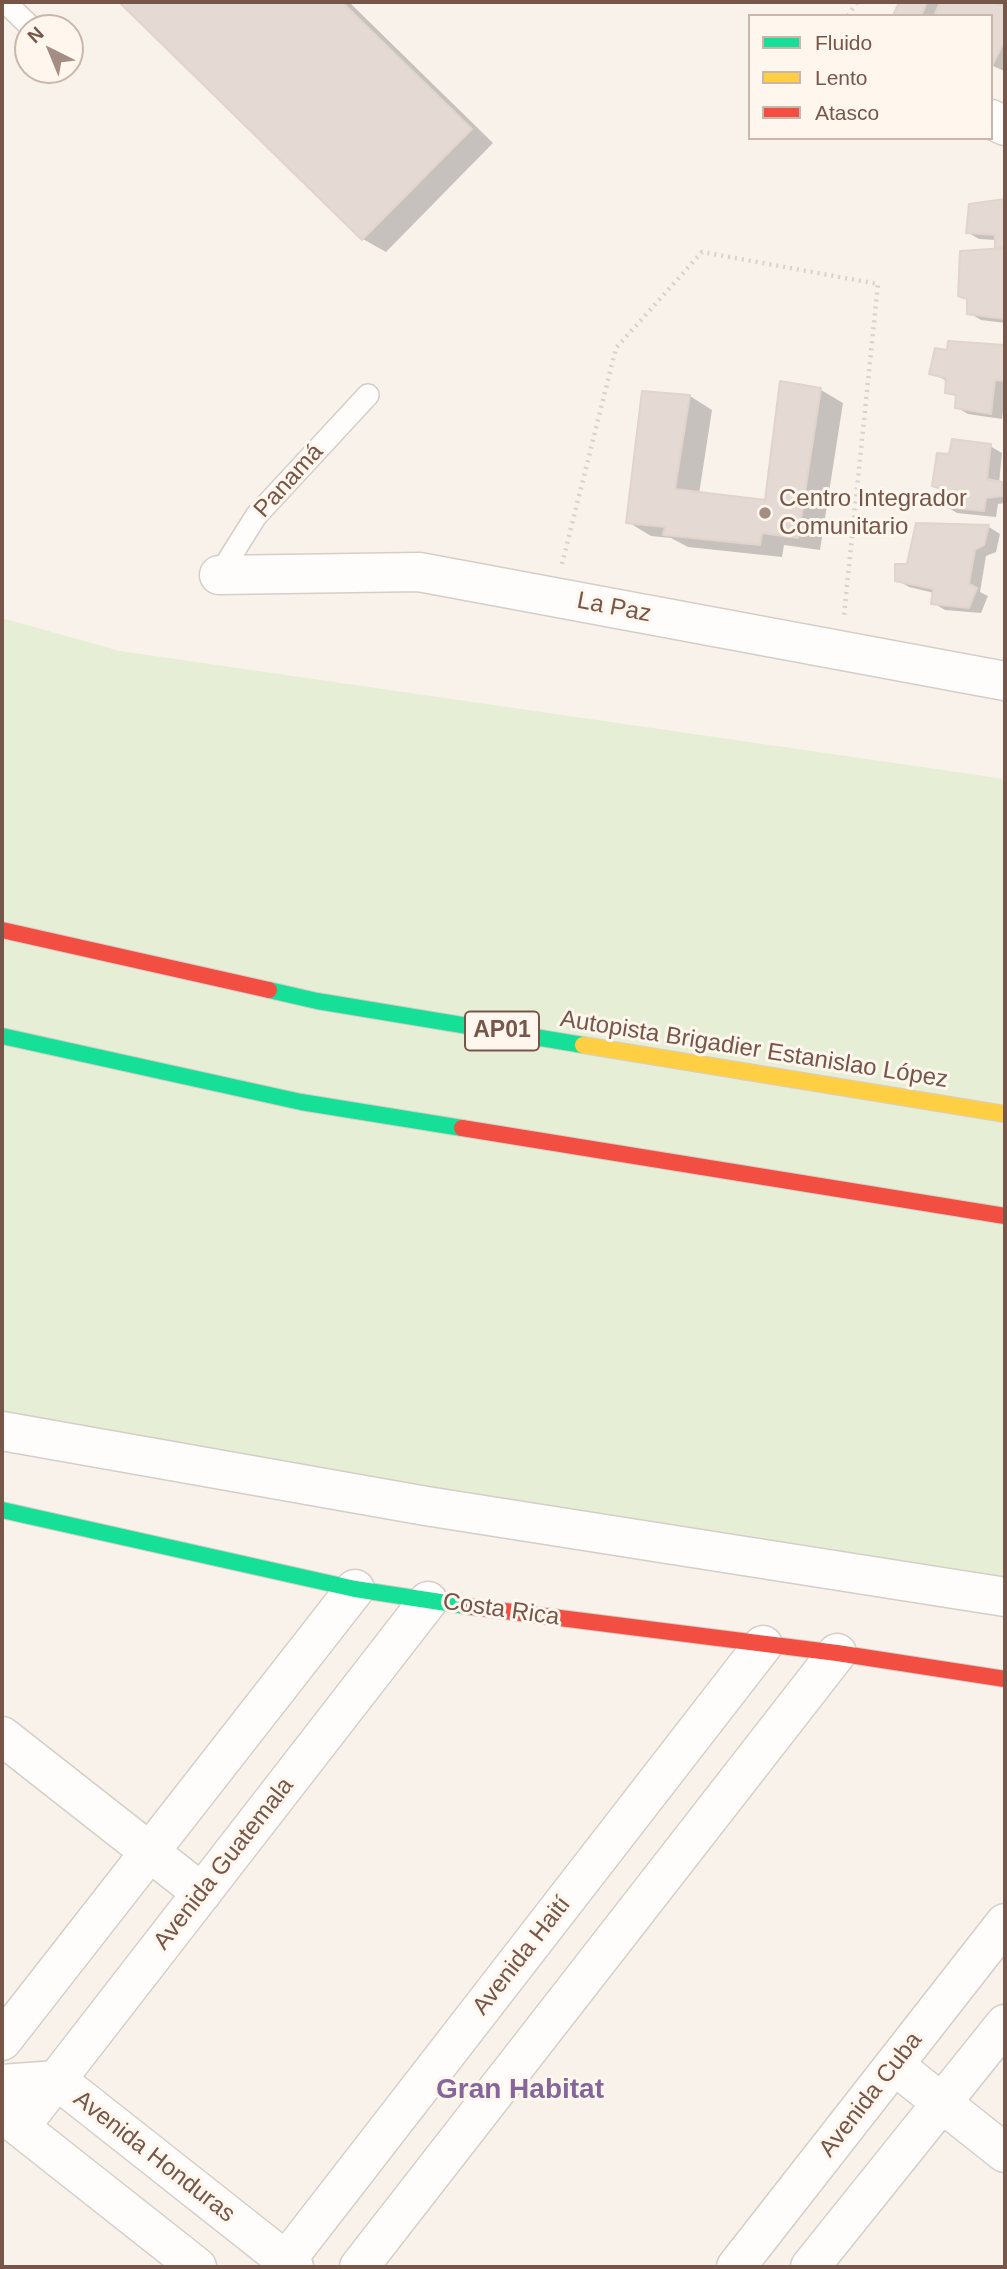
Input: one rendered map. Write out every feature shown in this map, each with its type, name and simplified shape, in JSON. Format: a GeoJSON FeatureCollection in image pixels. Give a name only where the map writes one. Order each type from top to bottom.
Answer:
{"type":"FeatureCollection","features":[{"type":"Feature","properties":{"kind":"main road","name":"Autopista Brigadier Estanislao López"},"geometry":{"type":"LineString","coordinates":[[2,930],[317,1001],[1005,1114]]}},
{"type":"Feature","properties":{"kind":"main road"},"geometry":{"type":"LineString","coordinates":[[2,1036],[302,1101],[1005,1216]]}},
{"type":"Feature","properties":{"kind":"main road","name":"Costa Rica"},"geometry":{"type":"LineString","coordinates":[[2,1510],[355,1589],[428,1601],[837,1653],[1005,1679]]}},
{"type":"Feature","properties":{"kind":"street","name":"La Paz"},"geometry":{"type":"LineString","coordinates":[[219,575],[419,572],[1005,681]]}},
{"type":"Feature","properties":{"kind":"street"},"geometry":{"type":"LineString","coordinates":[[2,1431],[426,1506],[1005,1597]]}},
{"type":"Feature","properties":{"kind":"street"},"geometry":{"type":"LineString","coordinates":[[2,2041],[355,1589]]}},
{"type":"Feature","properties":{"kind":"street","name":"Avenida Guatemala"},"geometry":{"type":"LineString","coordinates":[[11,2120],[57,2080],[428,1601]]}},
{"type":"Feature","properties":{"kind":"street","name":"Avenida Haití"},"geometry":{"type":"LineString","coordinates":[[287,2265],[764,1645]]}},
{"type":"Feature","properties":{"kind":"street"},"geometry":{"type":"LineString","coordinates":[[359,2267],[837,1653]]}},
{"type":"Feature","properties":{"kind":"street"},"geometry":{"type":"LineString","coordinates":[[2,1736],[202,1893]]}},
{"type":"Feature","properties":{"kind":"street","name":"Avenida Cuba"},"geometry":{"type":"LineString","coordinates":[[736,2267],[1005,1923]]}},
{"type":"Feature","properties":{"kind":"street"},"geometry":{"type":"LineString","coordinates":[[810,2267],[1005,2024]]}},
{"type":"Feature","properties":{"kind":"street"},"geometry":{"type":"LineString","coordinates":[[894,2065],[1005,2153]]}},
{"type":"Feature","properties":{"kind":"street","name":"Avenida Honduras"},"geometry":{"type":"LineString","coordinates":[[2,2084],[57,2080],[287,2265]]}},
{"type":"Feature","properties":{"kind":"street"},"geometry":{"type":"LineString","coordinates":[[11,2120],[197,2267]]}},
{"type":"Feature","properties":{"kind":"lane","name":"Panamá"},"geometry":{"type":"LineString","coordinates":[[219,575],[256,516],[368,395]]}},
{"type":"Feature","properties":{"kind":"path"},"geometry":{"type":"LineString","coordinates":[[553,597],[617,348],[702,252],[878,284],[841,650]]}},
{"type":"Feature","properties":{"kind":"green space"},"geometry":{"type":"Polygon","coordinates":[[[2,618],[120,651],[1005,779],[1005,1597],[2,1431],[2,618]]]}},
{"type":"Feature","properties":{"kind":"building"},"geometry":{"type":"Polygon","coordinates":[[[119,2],[342,2],[472,129],[362,240],[119,2]]]}},
{"type":"Feature","properties":{"kind":"building"},"geometry":{"type":"Polygon","coordinates":[[[899,2],[927,2],[922,14],[894,14],[899,2]]]}},
{"type":"Feature","properties":{"kind":"building"},"geometry":{"type":"Polygon","coordinates":[[[940,2],[990,2],[1005,6],[1005,40],[993,64],[993,14],[935,14],[940,2]]]}},
{"type":"Feature","properties":{"kind":"building"},"geometry":{"type":"Polygon","coordinates":[[[1005,199],[1005,248],[995,249],[995,235],[966,233],[969,204],[1005,199]]]}},
{"type":"Feature","properties":{"kind":"building"},"geometry":{"type":"Polygon","coordinates":[[[1005,248],[1005,319],[967,314],[967,299],[958,296],[960,251],[1005,248]]]}},
{"type":"Feature","properties":{"kind":"building"},"geometry":{"type":"Polygon","coordinates":[[[948,341],[1005,345],[1005,381],[995,380],[991,414],[955,408],[956,395],[945,393],[946,378],[929,374],[935,348],[947,350],[948,341]]]}},
{"type":"Feature","properties":{"kind":"building"},"geometry":{"type":"Polygon","coordinates":[[[780,381],[821,388],[798,538],[762,533],[760,545],[663,535],[665,527],[626,523],[642,391],[690,395],[675,489],[765,500],[780,381]]]}},
{"type":"Feature","properties":{"kind":"building"},"geometry":{"type":"Polygon","coordinates":[[[952,439],[991,444],[987,479],[1002,482],[1002,496],[986,498],[984,511],[944,507],[945,490],[932,486],[937,453],[949,454],[952,439]]]}},
{"type":"Feature","properties":{"kind":"building"},"geometry":{"type":"Polygon","coordinates":[[[916,523],[989,525],[984,545],[975,550],[969,584],[977,588],[969,608],[931,604],[933,589],[895,581],[895,564],[907,564],[916,523]]]}},
{"type":"Feature","properties":{"kind":"traffic: fast"},"geometry":{"type":"LineString","coordinates":[[269,990],[317,1001],[583,1045]]}},
{"type":"Feature","properties":{"kind":"traffic: fast"},"geometry":{"type":"LineString","coordinates":[[2,1036],[301,1102],[462,1128]]}},
{"type":"Feature","properties":{"kind":"traffic: fast"},"geometry":{"type":"LineString","coordinates":[[2,1510],[355,1589],[473,1607]]}},
{"type":"Feature","properties":{"kind":"traffic: slow"},"geometry":{"type":"LineString","coordinates":[[583,1045],[1005,1114]]}},
{"type":"Feature","properties":{"kind":"traffic: jam"},"geometry":{"type":"LineString","coordinates":[[2,930],[269,990]]}},
{"type":"Feature","properties":{"kind":"traffic: jam"},"geometry":{"type":"LineString","coordinates":[[462,1128],[1005,1216]]}},
{"type":"Feature","properties":{"kind":"traffic: jam"},"geometry":{"type":"LineString","coordinates":[[473,1607],[837,1653],[1005,1679]]}},
{"type":"Feature","properties":{"kind":"place","name":"Centro Integrador Comunitario"},"geometry":{"type":"Point","coordinates":[765,513]}},
{"type":"Feature","properties":{"kind":"district","name":"Gran Habitat"},"geometry":{"type":"Point","coordinates":[520,2090]}}]}
